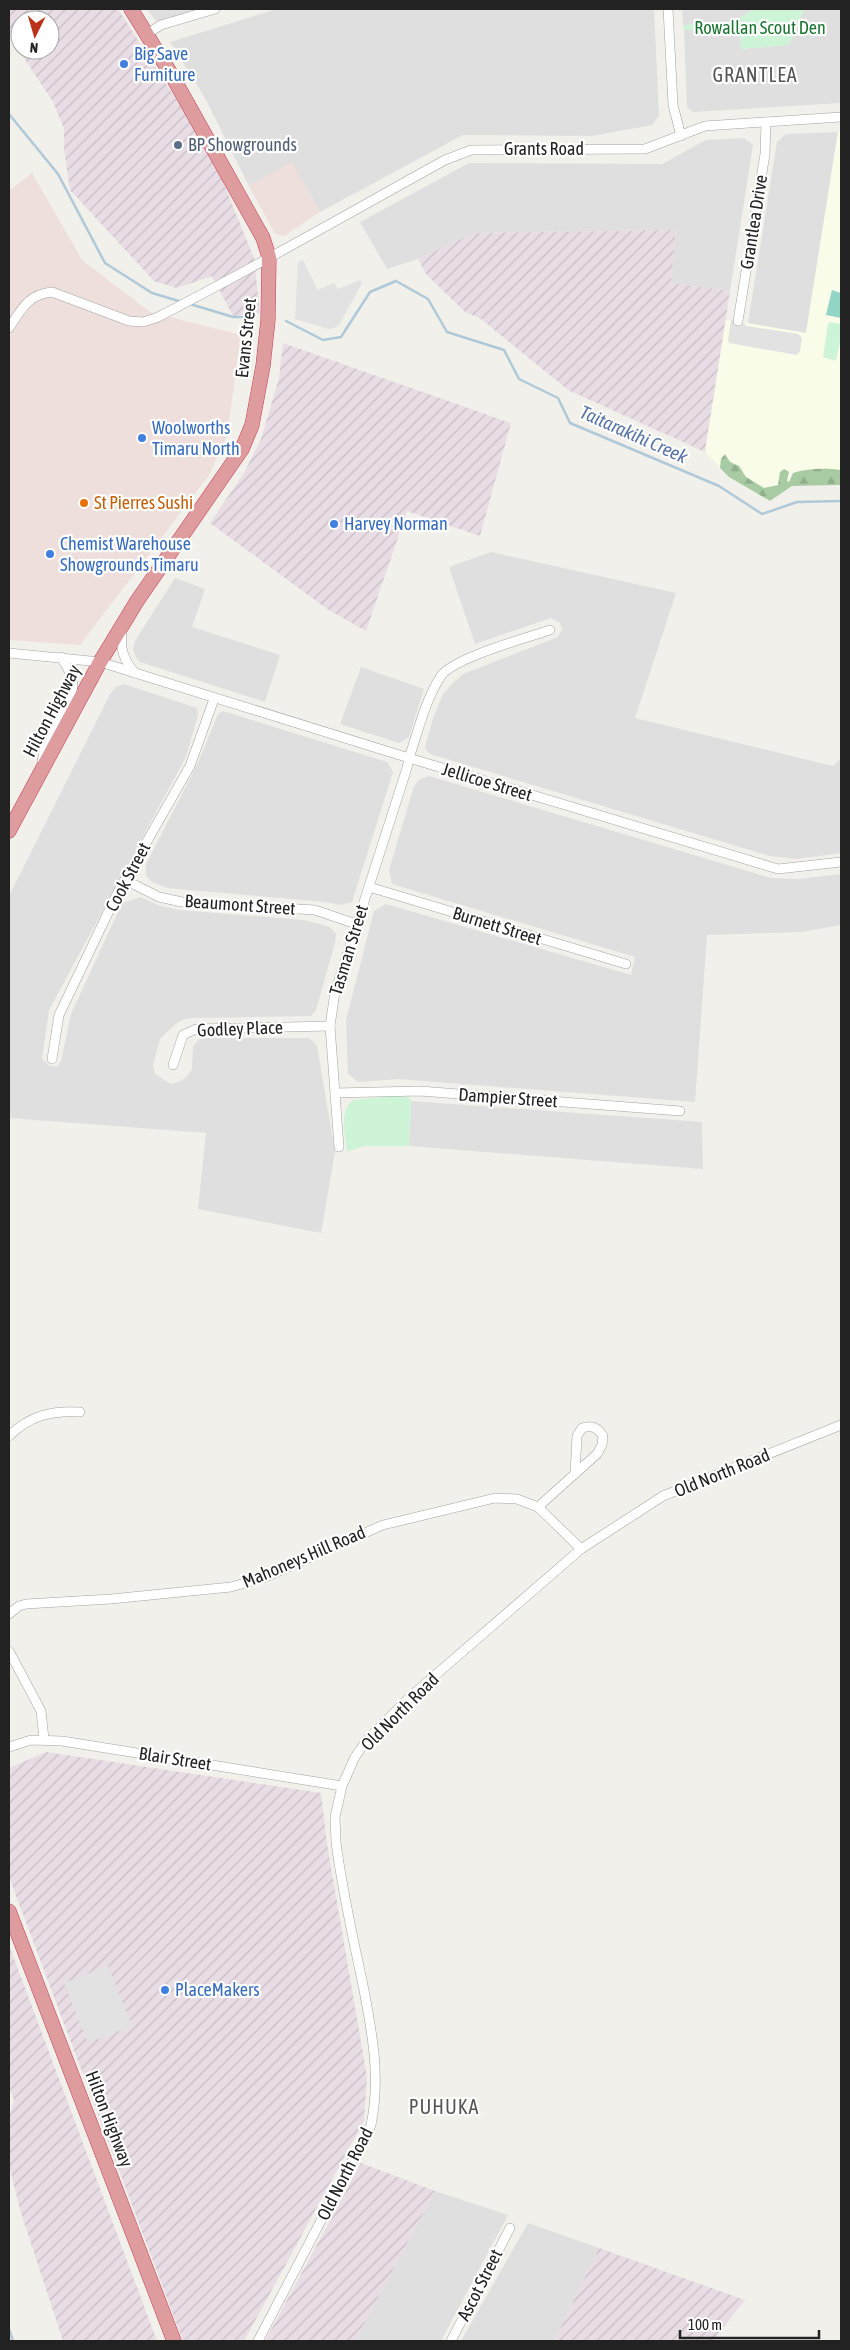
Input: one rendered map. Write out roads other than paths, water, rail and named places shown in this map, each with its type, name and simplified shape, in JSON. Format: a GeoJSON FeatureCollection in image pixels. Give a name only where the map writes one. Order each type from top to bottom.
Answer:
{"type":"FeatureCollection","features":[{"type":"Feature","properties":{"kind":"highway","name":"Evans Street"},"geometry":{"type":"LineString","coordinates":[[100,662],[122,625],[242,449],[249,432],[259,394],[266,346],[270,288],[269,257],[262,236],[131,9]]}},
{"type":"Feature","properties":{"kind":"highway","name":"Hilton Highway"},"geometry":{"type":"LineString","coordinates":[[9,831],[100,662]]}},
{"type":"Feature","properties":{"kind":"highway","name":"Hilton Highway"},"geometry":{"type":"LineString","coordinates":[[9,1911],[174,2341]]}},
{"type":"Feature","properties":{"kind":"street"},"geometry":{"type":"LineString","coordinates":[[147,34],[161,25],[215,9]]}},
{"type":"Feature","properties":{"kind":"street"},"geometry":{"type":"LineString","coordinates":[[668,9],[673,105],[681,136]]}},
{"type":"Feature","properties":{"kind":"street","name":"Grants Road"},"geometry":{"type":"LineString","coordinates":[[9,328],[28,300],[40,294],[52,292],[129,321],[143,322],[156,318],[210,291],[445,160],[471,150],[644,149],[705,126],[841,117]]}},
{"type":"Feature","properties":{"kind":"street","name":"Grantlea Drive"},"geometry":{"type":"LineString","coordinates":[[738,321],[766,145],[766,122]]}},
{"type":"Feature","properties":{"kind":"street"},"geometry":{"type":"LineString","coordinates":[[122,625],[122,653],[126,662],[137,674]]}},
{"type":"Feature","properties":{"kind":"street","name":"Tasman Street"},"geometry":{"type":"LineString","coordinates":[[339,1147],[330,1026],[338,979],[407,768],[408,758],[432,692],[442,674],[456,663],[550,630]]}},
{"type":"Feature","properties":{"kind":"street","name":"Jellicoe Street"},"geometry":{"type":"LineString","coordinates":[[9,653],[100,662],[214,699],[778,869],[841,862]]}},
{"type":"Feature","properties":{"kind":"street"},"geometry":{"type":"LineString","coordinates":[[40,772],[47,737],[72,692],[74,684],[73,678],[61,657]]}},
{"type":"Feature","properties":{"kind":"street","name":"Cook Street"},"geometry":{"type":"LineString","coordinates":[[52,1060],[59,1015],[125,880],[190,766],[214,699]]}},
{"type":"Feature","properties":{"kind":"street","name":"Beaumont Street"},"geometry":{"type":"LineString","coordinates":[[125,880],[159,897],[182,902],[315,910],[356,924]]}},
{"type":"Feature","properties":{"kind":"street","name":"Burnett Street"},"geometry":{"type":"LineString","coordinates":[[369,887],[626,964]]}},
{"type":"Feature","properties":{"kind":"street","name":"Godley Place"},"geometry":{"type":"LineString","coordinates":[[173,1065],[182,1035],[196,1029],[330,1026]]}},
{"type":"Feature","properties":{"kind":"street","name":"Dampier Street"},"geometry":{"type":"LineString","coordinates":[[335,1093],[420,1091],[680,1111]]}},
{"type":"Feature","properties":{"kind":"street"},"geometry":{"type":"LineString","coordinates":[[9,1436],[20,1425],[38,1416],[56,1411],[80,1412]]}},
{"type":"Feature","properties":{"kind":"street"},"geometry":{"type":"LineString","coordinates":[[538,1507],[575,1474],[597,1454],[602,1445],[603,1436],[598,1428],[590,1425],[582,1428],[577,1436],[575,1474]]}},
{"type":"Feature","properties":{"kind":"street","name":"Old North Road"},"geometry":{"type":"LineString","coordinates":[[258,2341],[371,2125],[376,2102],[373,2036],[336,1842],[335,1817],[342,1786],[355,1757],[366,1741],[388,1718],[581,1549],[663,1496],[841,1425]]}},
{"type":"Feature","properties":{"kind":"street","name":"Mahoneys Hill Road"},"geometry":{"type":"LineString","coordinates":[[9,1614],[19,1606],[26,1604],[111,1599],[231,1587],[266,1576],[367,1531],[397,1520],[495,1498],[516,1499],[538,1507],[581,1549]]}},
{"type":"Feature","properties":{"kind":"street"},"geometry":{"type":"LineString","coordinates":[[9,1651],[41,1711],[44,1739]]}},
{"type":"Feature","properties":{"kind":"street","name":"Blair Street"},"geometry":{"type":"LineString","coordinates":[[9,1747],[44,1739],[342,1786]]}},
{"type":"Feature","properties":{"kind":"street","name":"Ascot Street"},"geometry":{"type":"LineString","coordinates":[[451,2341],[510,2228]]}},
{"type":"Feature","properties":{"kind":"waterway","name":"Taitarakihi Creek"},"geometry":{"type":"LineString","coordinates":[[9,114],[58,174],[105,263],[152,293],[182,302]]}},
{"type":"Feature","properties":{"kind":"waterway","name":"Taitarakihi Creek"},"geometry":{"type":"LineString","coordinates":[[286,321],[323,340],[341,337],[370,292],[396,281],[428,299],[447,332],[504,350],[519,379],[558,398],[570,423],[719,486],[762,514],[797,502],[841,501]]}},
{"type":"Feature","properties":{"kind":"waterway","name":"Taitarakihi Creek"},"geometry":{"type":"LineString","coordinates":[[190,304],[233,317],[254,317]]}},
{"type":"Feature","properties":{"kind":"waterway"},"geometry":{"type":"LineString","coordinates":[[9,2329],[13,2341]]}},
{"type":"Feature","properties":{"kind":"place","name":"Big Save Furniture"},"geometry":{"type":"Point","coordinates":[124,64]}},
{"type":"Feature","properties":{"kind":"place","name":"BP Showgrounds"},"geometry":{"type":"Point","coordinates":[178,145]}},
{"type":"Feature","properties":{"kind":"place","name":"Woolworths Timaru North"},"geometry":{"type":"Point","coordinates":[142,438]}},
{"type":"Feature","properties":{"kind":"place","name":"St Pierres Sushi"},"geometry":{"type":"Point","coordinates":[84,503]}},
{"type":"Feature","properties":{"kind":"place","name":"Harvey Norman"},"geometry":{"type":"Point","coordinates":[334,524]}},
{"type":"Feature","properties":{"kind":"place","name":"Chemist Warehouse Showgrounds Timaru"},"geometry":{"type":"Point","coordinates":[50,554]}},
{"type":"Feature","properties":{"kind":"place","name":"PlaceMakers"},"geometry":{"type":"Point","coordinates":[165,1990]}},
{"type":"Feature","properties":{"kind":"district","name":"GRANTLEA"},"geometry":{"type":"Point","coordinates":[755,75]}},
{"type":"Feature","properties":{"kind":"district","name":"PUHUKA"},"geometry":{"type":"Point","coordinates":[444,2107]}},
{"type":"Feature","properties":{"kind":"park label","name":"Rowallan Scout Den"},"geometry":{"type":"Point","coordinates":[760,28]}}]}
